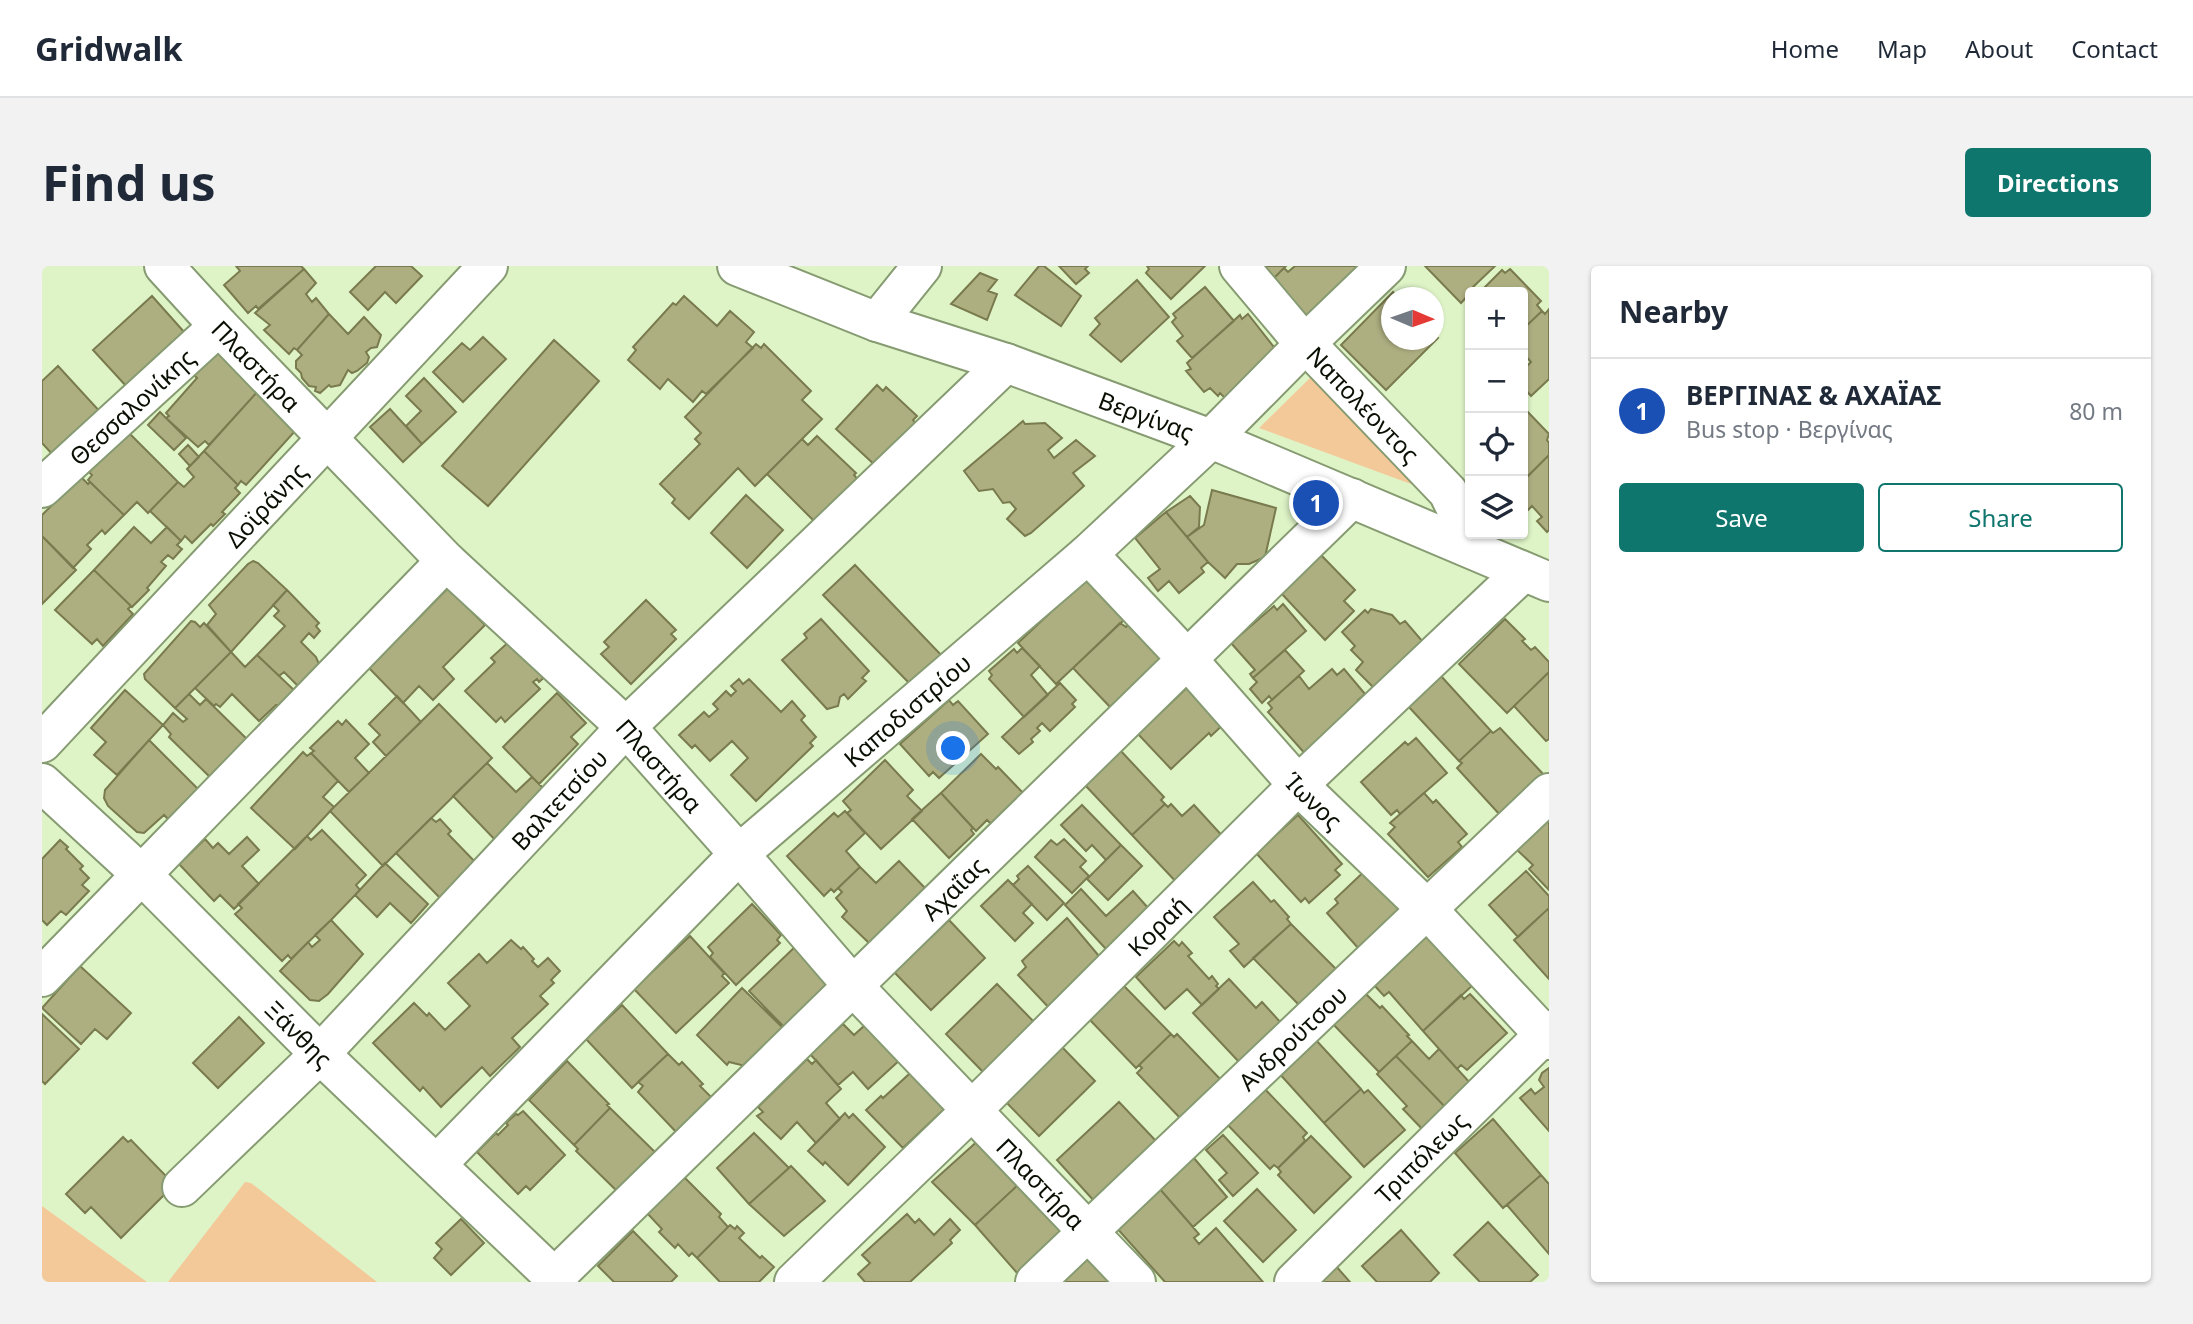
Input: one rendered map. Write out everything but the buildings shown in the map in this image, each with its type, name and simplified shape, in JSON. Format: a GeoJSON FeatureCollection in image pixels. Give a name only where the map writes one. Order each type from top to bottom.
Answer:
{"type":"FeatureCollection","features":[{"type":"Feature","properties":{"kind":"street","name":"Δοϊράνης"},"geometry":{"type":"LineString","coordinates":[[42,743],[488,266]]}},
{"type":"Feature","properties":{"kind":"street","name":"Βεργίνας"},"geometry":{"type":"LineString","coordinates":[[737,266],[877,322],[1006,363],[1211,439],[1536,577]]}},
{"type":"Feature","properties":{"kind":"street","name":"Ναπολέοντος"},"geometry":{"type":"LineString","coordinates":[[1239,266],[1306,342],[1448,492],[1476,550]]}},
{"type":"Feature","properties":{"kind":"street","name":"Καποδιστρίου"},"geometry":{"type":"LineString","coordinates":[[437,1164],[739,853],[1087,554],[1211,439],[1306,342],[1386,266]]}},
{"type":"Feature","properties":{"kind":"street"},"geometry":{"type":"LineString","coordinates":[[877,322],[919,267]]}},
{"type":"Feature","properties":{"kind":"street","name":"Πλαστήρα"},"geometry":{"type":"LineString","coordinates":[[174,269],[219,326],[446,561],[626,727],[853,986],[1136,1282]]}},
{"type":"Feature","properties":{"kind":"street","name":"Θεσσαλονίκης"},"geometry":{"type":"LineString","coordinates":[[42,488],[219,326]]}},
{"type":"Feature","properties":{"kind":"street","name":"Βαλτετσίου"},"geometry":{"type":"LineString","coordinates":[[182,1187],[320,1054],[626,727],[1006,363]]}},
{"type":"Feature","properties":{"kind":"street","name":"Αχαΐας"},"geometry":{"type":"LineString","coordinates":[[557,1280],[1352,498]]}},
{"type":"Feature","properties":{"kind":"street","name":"Ίωνος"},"geometry":{"type":"LineString","coordinates":[[1087,554],[1187,659],[1298,785],[1427,909],[1547,1035]]}},
{"type":"Feature","properties":{"kind":"street"},"geometry":{"type":"LineString","coordinates":[[42,977],[446,561]]}},
{"type":"Feature","properties":{"kind":"street","name":"Κοραή"},"geometry":{"type":"LineString","coordinates":[[794,1282],[972,1111],[1298,785],[1536,577]]}},
{"type":"Feature","properties":{"kind":"street","name":"Ξάνθης"},"geometry":{"type":"LineString","coordinates":[[42,783],[141,874],[320,1054],[557,1280]]}},
{"type":"Feature","properties":{"kind":"street","name":"Ανδρούτσου"},"geometry":{"type":"LineString","coordinates":[[1035,1282],[1549,793]]}},
{"type":"Feature","properties":{"kind":"street","name":"Τριπόλεως"},"geometry":{"type":"LineString","coordinates":[[1294,1282],[1547,1035]]}},
{"type":"Feature","properties":{"kind":"shaded area"},"geometry":{"type":"Polygon","coordinates":[[[1314,374],[1438,494],[1259,428],[1314,374]]]}},
{"type":"Feature","properties":{"kind":"shaded area"},"geometry":{"type":"Polygon","coordinates":[[[245,1182],[251,1183],[377,1282],[168,1282],[245,1182]]]}},
{"type":"Feature","properties":{"kind":"shaded area"},"geometry":{"type":"Polygon","coordinates":[[[42,1206],[147,1282],[42,1282],[42,1206]]]}},
{"type":"Feature","properties":{"kind":"place","name":"ΒΕΡΓΙΝΑΣ & ΑΧΑΪΑΣ"},"geometry":{"type":"Point","coordinates":[1316,503]}}]}
